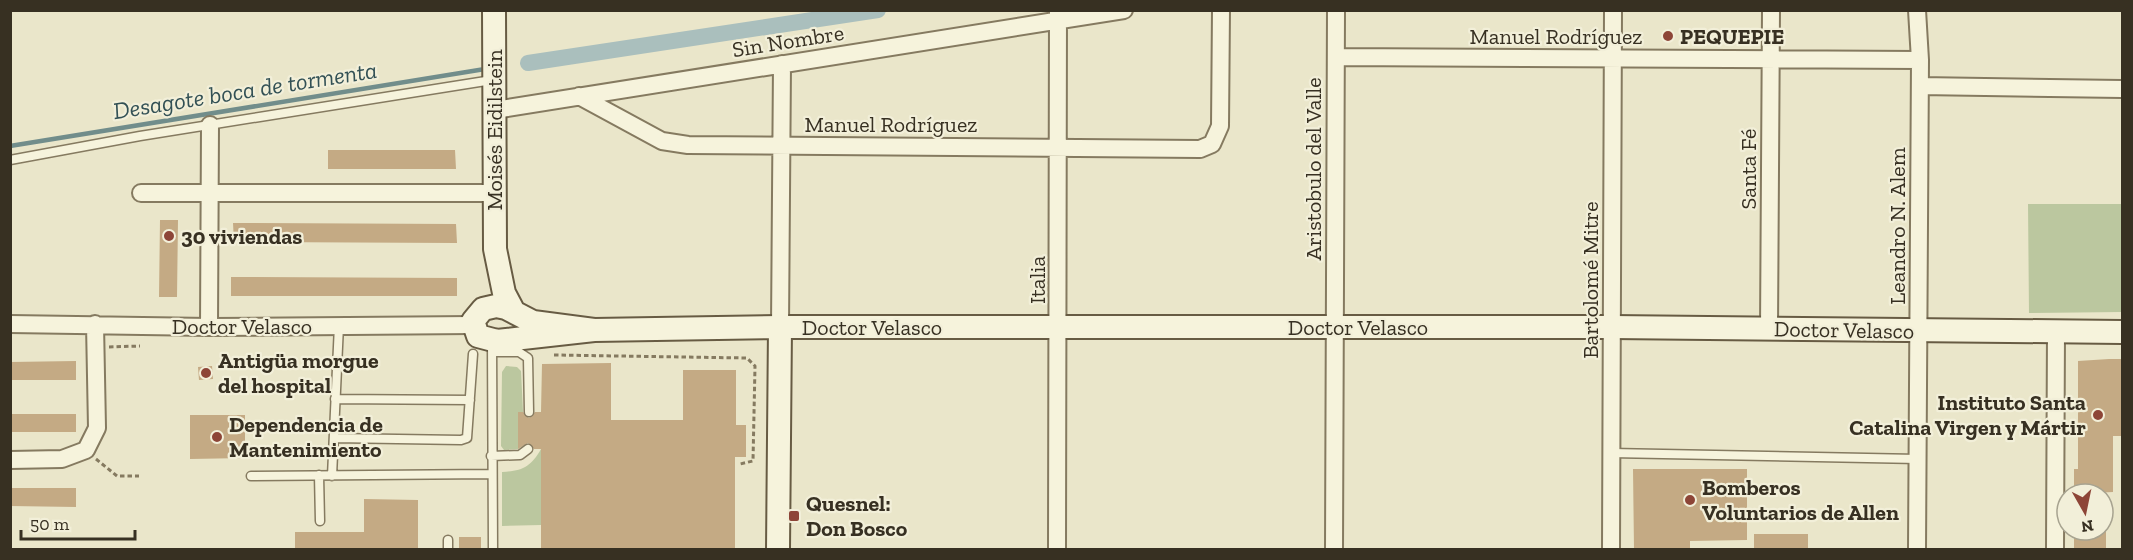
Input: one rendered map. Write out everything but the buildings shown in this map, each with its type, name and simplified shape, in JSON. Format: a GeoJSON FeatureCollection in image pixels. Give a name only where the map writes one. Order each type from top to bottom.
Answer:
{"type":"FeatureCollection","features":[{"type":"Feature","properties":{"kind":"main road","name":"Moisés Eidilstein"},"geometry":{"type":"LineString","coordinates":[[494,10],[495,249],[504,293],[515,314]]}},
{"type":"Feature","properties":{"kind":"main road","name":"Moisés Eidilstein"},"geometry":{"type":"LineString","coordinates":[[476,318],[487,297],[495,249]]}},
{"type":"Feature","properties":{"kind":"main road","name":"Doctor Velasco"},"geometry":{"type":"LineString","coordinates":[[476,318],[496,306],[533,322],[594,330]]}},
{"type":"Feature","properties":{"kind":"main road"},"geometry":{"type":"LineString","coordinates":[[476,318],[478,336],[497,344],[515,336],[520,328],[515,314]]}},
{"type":"Feature","properties":{"kind":"main road","name":"Doctor Velasco"},"geometry":{"type":"LineString","coordinates":[[497,344],[594,330],[780,327],[1612,327],[2122,332]]}},
{"type":"Feature","properties":{"kind":"main road"},"geometry":{"type":"LineString","coordinates":[[778,549],[780,327]]}},
{"type":"Feature","properties":{"kind":"street","name":"Sin Nombre"},"geometry":{"type":"LineString","coordinates":[[495,110],[782,64],[1058,16],[1124,10]]}},
{"type":"Feature","properties":{"kind":"street","name":"Manuel Rodríguez"},"geometry":{"type":"LineString","coordinates":[[579,96],[662,141],[688,145],[1193,149],[1212,144],[1220,126],[1221,10]]}},
{"type":"Feature","properties":{"kind":"street","name":"Aristobulo del Valle"},"geometry":{"type":"LineString","coordinates":[[1334,549],[1336,10]]}},
{"type":"Feature","properties":{"kind":"street","name":"Bartolomé Mitre"},"geometry":{"type":"LineString","coordinates":[[1611,549],[1613,10]]}},
{"type":"Feature","properties":{"kind":"street","name":"Santa Fé"},"geometry":{"type":"LineString","coordinates":[[1769,329],[1771,10]]}},
{"type":"Feature","properties":{"kind":"street","name":"Leandro N. Alem"},"geometry":{"type":"LineString","coordinates":[[1917,10],[1920,60],[1917,549]]}},
{"type":"Feature","properties":{"kind":"street","name":"Italia"},"geometry":{"type":"LineString","coordinates":[[1057,549],[1058,16]]}},
{"type":"Feature","properties":{"kind":"street","name":"Manuel Rodríguez"},"geometry":{"type":"LineString","coordinates":[[1336,57],[1920,60]]}},
{"type":"Feature","properties":{"kind":"street"},"geometry":{"type":"LineString","coordinates":[[780,327],[782,64]]}},
{"type":"Feature","properties":{"kind":"street"},"geometry":{"type":"LineString","coordinates":[[1920,86],[2122,89]]}},
{"type":"Feature","properties":{"kind":"street"},"geometry":{"type":"LineString","coordinates":[[209,327],[210,125]]}},
{"type":"Feature","properties":{"kind":"street"},"geometry":{"type":"LineString","coordinates":[[141,193],[493,193]]}},
{"type":"Feature","properties":{"kind":"street","name":"Doctor Velasco"},"geometry":{"type":"LineString","coordinates":[[10,324],[339,326],[476,318]]}},
{"type":"Feature","properties":{"kind":"street"},"geometry":{"type":"LineString","coordinates":[[10,460],[62,459],[86,450],[97,428],[95,324]]}},
{"type":"Feature","properties":{"kind":"street"},"geometry":{"type":"LineString","coordinates":[[2055,549],[2056,332]]}},
{"type":"Feature","properties":{"kind":"lane"},"geometry":{"type":"LineString","coordinates":[[10,160],[210,125],[495,80]]}},
{"type":"Feature","properties":{"kind":"lane"},"geometry":{"type":"LineString","coordinates":[[332,476],[339,326]]}},
{"type":"Feature","properties":{"kind":"lane"},"geometry":{"type":"LineString","coordinates":[[493,549],[490,456],[497,344],[528,358],[529,412]]}},
{"type":"Feature","properties":{"kind":"lane"},"geometry":{"type":"LineString","coordinates":[[334,438],[461,440],[470,433],[473,354]]}},
{"type":"Feature","properties":{"kind":"lane"},"geometry":{"type":"LineString","coordinates":[[335,399],[470,400]]}},
{"type":"Feature","properties":{"kind":"lane"},"geometry":{"type":"LineString","coordinates":[[490,456],[520,455],[528,449]]}},
{"type":"Feature","properties":{"kind":"lane"},"geometry":{"type":"LineString","coordinates":[[1611,453],[1918,459]]}},
{"type":"Feature","properties":{"kind":"lane"},"geometry":{"type":"LineString","coordinates":[[251,476],[491,474]]}},
{"type":"Feature","properties":{"kind":"lane"},"geometry":{"type":"LineString","coordinates":[[319,475],[320,521]]}},
{"type":"Feature","properties":{"kind":"lane"},"geometry":{"type":"LineString","coordinates":[[448,540],[448,549]]}},
{"type":"Feature","properties":{"kind":"path"},"geometry":{"type":"LineString","coordinates":[[97,347],[140,346]]}},
{"type":"Feature","properties":{"kind":"path"},"geometry":{"type":"LineString","coordinates":[[528,358],[549,355],[747,358],[755,366],[753,461],[740,464]]}},
{"type":"Feature","properties":{"kind":"path"},"geometry":{"type":"LineString","coordinates":[[86,450],[117,476],[138,477]]}},
{"type":"Feature","properties":{"kind":"green space"},"geometry":{"type":"Polygon","coordinates":[[[2028,204],[2122,204],[2122,312],[2029,313],[2028,204]]]}},
{"type":"Feature","properties":{"kind":"green space"},"geometry":{"type":"Polygon","coordinates":[[[506,366],[517,367],[521,371],[523,412],[518,412],[518,449],[504,450],[501,446],[502,372],[506,366]]]}},
{"type":"Feature","properties":{"kind":"green space"},"geometry":{"type":"Polygon","coordinates":[[[541,449],[541,525],[502,526],[502,472],[525,467],[534,460],[541,449]]]}},
{"type":"Feature","properties":{"kind":"waterway"},"geometry":{"type":"LineString","coordinates":[[528,63],[878,10]]}},
{"type":"Feature","properties":{"kind":"waterway","name":"Desagote boca de tormenta"},"geometry":{"type":"LineString","coordinates":[[10,146],[485,69]]}},
{"type":"Feature","properties":{"kind":"place","name":"PEQUEPIE"},"geometry":{"type":"Point","coordinates":[1668,36]}},
{"type":"Feature","properties":{"kind":"place","name":"30 viviendas"},"geometry":{"type":"Point","coordinates":[169,236]}},
{"type":"Feature","properties":{"kind":"place","name":"Antigüa morgue del hospital"},"geometry":{"type":"Point","coordinates":[206,373]}},
{"type":"Feature","properties":{"kind":"place","name":"Instituto Santa Catalina Virgen y Mártir"},"geometry":{"type":"Point","coordinates":[2098,415]}},
{"type":"Feature","properties":{"kind":"place","name":"Dependencia de Mantenimiento"},"geometry":{"type":"Point","coordinates":[217,437]}},
{"type":"Feature","properties":{"kind":"place","name":"Bomberos Voluntarios de Allen"},"geometry":{"type":"Point","coordinates":[1690,500]}},
{"type":"Feature","properties":{"kind":"place","name":"Quesnel: Don Bosco"},"geometry":{"type":"Point","coordinates":[794,516]}}]}
